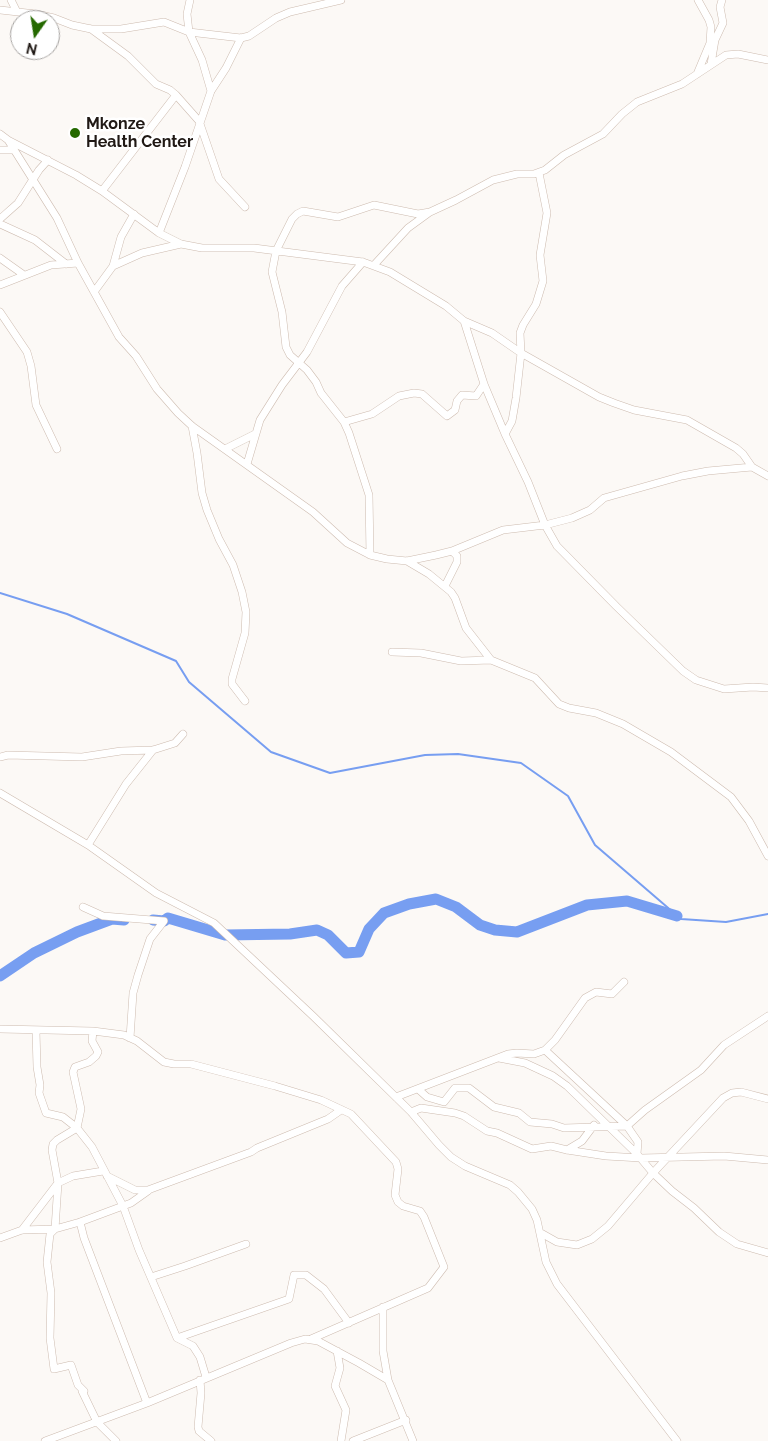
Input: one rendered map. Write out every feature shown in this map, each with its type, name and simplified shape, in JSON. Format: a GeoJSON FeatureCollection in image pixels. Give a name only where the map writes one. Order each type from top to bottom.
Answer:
{"type":"FeatureCollection","features":[{"type":"Feature","properties":{"kind":"street"},"geometry":{"type":"LineString","coordinates":[[10,0],[16,10]]}},
{"type":"Feature","properties":{"kind":"street"},"geometry":{"type":"LineString","coordinates":[[190,0],[187,14],[189,32],[202,60],[211,91]]}},
{"type":"Feature","properties":{"kind":"street"},"geometry":{"type":"LineString","coordinates":[[60,21],[72,26],[91,29],[121,29],[164,22],[189,32],[240,38],[248,36],[276,18],[290,12],[340,0]]}},
{"type":"Feature","properties":{"kind":"street"},"geometry":{"type":"LineString","coordinates":[[697,76],[710,43],[711,27],[698,0]]}},
{"type":"Feature","properties":{"kind":"street"},"geometry":{"type":"LineString","coordinates":[[711,64],[716,40],[723,23],[720,7],[722,0]]}},
{"type":"Feature","properties":{"kind":"street"},"geometry":{"type":"LineString","coordinates":[[91,29],[128,56],[156,84],[176,94],[199,122],[219,179],[245,207]]}},
{"type":"Feature","properties":{"kind":"street"},"geometry":{"type":"LineString","coordinates":[[159,233],[185,167],[211,91],[226,68],[240,38]]}},
{"type":"Feature","properties":{"kind":"street"},"geometry":{"type":"LineString","coordinates":[[374,265],[408,228],[430,212],[492,180],[505,176],[539,173],[564,155],[603,134],[622,114],[637,102],[667,91],[697,76],[711,64],[726,56],[738,54],[768,60]]}},
{"type":"Feature","properties":{"kind":"street"},"geometry":{"type":"LineString","coordinates":[[102,191],[176,94]]}},
{"type":"Feature","properties":{"kind":"street"},"geometry":{"type":"LineString","coordinates":[[0,134],[76,175],[102,191],[159,233],[180,244],[202,248],[235,247],[276,251],[374,265],[412,284],[446,306],[464,321],[492,333],[521,352],[614,403],[634,410],[687,420],[736,448],[752,467],[768,476]]}},
{"type":"Feature","properties":{"kind":"street"},"geometry":{"type":"LineString","coordinates":[[8,140],[57,218],[78,263],[120,337],[136,356],[157,389],[192,426],[313,512],[347,542],[370,555],[407,561],[452,551],[503,530],[545,525],[584,513],[604,498],[653,483],[708,471],[752,467]]}},
{"type":"Feature","properties":{"kind":"street"},"geometry":{"type":"LineString","coordinates":[[0,150],[14,150]]}},
{"type":"Feature","properties":{"kind":"street"},"geometry":{"type":"LineString","coordinates":[[0,219],[18,203],[48,160]]}},
{"type":"Feature","properties":{"kind":"street"},"geometry":{"type":"LineString","coordinates":[[505,434],[512,421],[519,378],[520,338],[523,325],[536,304],[543,281],[540,255],[547,213],[539,173]]}},
{"type":"Feature","properties":{"kind":"street"},"geometry":{"type":"LineString","coordinates":[[370,555],[369,495],[344,422],[321,393],[316,382],[290,355],[286,347],[282,312],[272,272],[276,251],[292,219],[303,211],[338,217],[374,205],[418,214],[430,212]]}},
{"type":"Feature","properties":{"kind":"street"},"geometry":{"type":"LineString","coordinates":[[94,292],[113,266],[121,237],[134,214]]}},
{"type":"Feature","properties":{"kind":"street"},"geometry":{"type":"LineString","coordinates":[[0,224],[35,240],[66,264]]}},
{"type":"Feature","properties":{"kind":"street"},"geometry":{"type":"LineString","coordinates":[[113,266],[142,253],[180,244]]}},
{"type":"Feature","properties":{"kind":"street"},"geometry":{"type":"LineString","coordinates":[[0,258],[24,275]]}},
{"type":"Feature","properties":{"kind":"street"},"geometry":{"type":"LineString","coordinates":[[247,464],[260,420],[298,362],[311,346],[342,286],[363,262]]}},
{"type":"Feature","properties":{"kind":"street"},"geometry":{"type":"LineString","coordinates":[[0,285],[51,265],[78,263]]}},
{"type":"Feature","properties":{"kind":"street"},"geometry":{"type":"LineString","coordinates":[[0,312],[27,352],[31,366],[36,406],[57,449]]}},
{"type":"Feature","properties":{"kind":"street"},"geometry":{"type":"LineString","coordinates":[[464,321],[484,384],[545,525],[557,546],[683,671],[696,680],[717,687],[768,688]]}},
{"type":"Feature","properties":{"kind":"street"},"geometry":{"type":"LineString","coordinates":[[344,422],[372,414],[399,396],[414,393],[422,394],[447,416],[456,410],[457,401],[462,395],[476,396],[484,384]]}},
{"type":"Feature","properties":{"kind":"street"},"geometry":{"type":"LineString","coordinates":[[192,426],[198,453],[202,493],[219,539],[233,566],[242,592],[246,612],[245,633],[232,679],[232,684],[245,701]]}},
{"type":"Feature","properties":{"kind":"street"},"geometry":{"type":"LineString","coordinates":[[226,449],[255,434]]}},
{"type":"Feature","properties":{"kind":"street"},"geometry":{"type":"LineString","coordinates":[[445,586],[457,562],[457,556],[452,551]]}},
{"type":"Feature","properties":{"kind":"street"},"geometry":{"type":"LineString","coordinates":[[407,561],[445,586],[455,598],[466,628],[491,660]]}},
{"type":"Feature","properties":{"kind":"street"},"geometry":{"type":"LineString","coordinates":[[392,652],[421,653],[461,661],[491,660],[535,678],[559,704],[610,717],[671,752],[731,797],[749,821],[768,856]]}},
{"type":"Feature","properties":{"kind":"street"},"geometry":{"type":"LineString","coordinates":[[0,757],[8,755],[82,757],[120,751],[153,750],[176,743],[183,734]]}},
{"type":"Feature","properties":{"kind":"street"},"geometry":{"type":"LineString","coordinates":[[88,845],[126,784],[153,750]]}},
{"type":"Feature","properties":{"kind":"street"},"geometry":{"type":"LineString","coordinates":[[0,793],[88,845],[156,893],[214,924],[253,959],[396,1097],[451,1157],[465,1166],[510,1185],[518,1192],[532,1209],[541,1233],[546,1262],[557,1284],[677,1441]]}},
{"type":"Feature","properties":{"kind":"street"},"geometry":{"type":"LineString","coordinates":[[83,907],[103,916],[164,920],[150,939],[132,993],[130,1038]]}},
{"type":"Feature","properties":{"kind":"street"},"geometry":{"type":"LineString","coordinates":[[396,1097],[508,1054],[534,1054],[545,1050],[555,1040],[585,998],[596,992],[612,994],[624,982]]}},
{"type":"Feature","properties":{"kind":"street"},"geometry":{"type":"LineString","coordinates":[[418,1089],[427,1097],[444,1102],[456,1088],[469,1088],[494,1107],[520,1113],[530,1122],[552,1124],[564,1128],[627,1126],[645,1110],[701,1070],[724,1045],[768,1016]]}},
{"type":"Feature","properties":{"kind":"street"},"geometry":{"type":"LineString","coordinates":[[0,1029],[110,1033],[137,1041],[164,1062],[191,1064],[275,1086],[321,1100],[351,1114],[396,1162],[398,1169],[395,1195],[398,1202],[403,1206],[420,1211],[434,1239],[444,1267],[428,1288],[349,1323],[311,1339],[291,1343],[147,1403],[45,1441]]}},
{"type":"Feature","properties":{"kind":"street"},"geometry":{"type":"LineString","coordinates":[[36,1031],[39,1093],[46,1114],[63,1117],[77,1128],[92,1147],[123,1206],[177,1338],[193,1346],[200,1357],[203,1379],[198,1416],[200,1441]]}},
{"type":"Feature","properties":{"kind":"street"},"geometry":{"type":"LineString","coordinates":[[93,1031],[92,1041],[98,1052],[96,1056],[75,1067],[73,1072],[81,1109],[77,1128],[53,1144],[52,1156],[58,1183],[55,1228],[50,1234],[47,1262],[51,1293],[50,1338],[54,1369],[71,1365],[78,1385],[84,1390],[82,1391],[97,1422],[116,1441]]}},
{"type":"Feature","properties":{"kind":"street"},"geometry":{"type":"LineString","coordinates":[[545,1050],[627,1126],[638,1142],[639,1156]]}},
{"type":"Feature","properties":{"kind":"street"},"geometry":{"type":"LineString","coordinates":[[499,1058],[525,1063],[544,1070],[567,1086],[639,1156],[653,1173],[719,1232],[737,1244],[768,1254]]}},
{"type":"Feature","properties":{"kind":"street"},"geometry":{"type":"LineString","coordinates":[[541,1233],[557,1242],[577,1245],[592,1239],[608,1226],[653,1173],[724,1098],[732,1093],[741,1092],[768,1099]]}},
{"type":"Feature","properties":{"kind":"street"},"geometry":{"type":"LineString","coordinates":[[411,1112],[421,1108],[455,1112],[487,1131],[498,1133],[532,1149],[551,1146],[606,1156],[668,1158],[724,1156],[768,1160]]}},
{"type":"Feature","properties":{"kind":"street"},"geometry":{"type":"LineString","coordinates":[[22,1230],[58,1183],[72,1176],[105,1173],[135,1190],[148,1190],[251,1152],[328,1119],[341,1110]]}},
{"type":"Feature","properties":{"kind":"street"},"geometry":{"type":"LineString","coordinates":[[567,1150],[582,1141],[600,1119]]}},
{"type":"Feature","properties":{"kind":"street"},"geometry":{"type":"LineString","coordinates":[[0,1238],[22,1230],[55,1228],[80,1222],[138,1199],[148,1190]]}},
{"type":"Feature","properties":{"kind":"street"},"geometry":{"type":"LineString","coordinates":[[80,1222],[84,1238],[147,1403]]}},
{"type":"Feature","properties":{"kind":"street"},"geometry":{"type":"LineString","coordinates":[[151,1276],[246,1244]]}},
{"type":"Feature","properties":{"kind":"street"},"geometry":{"type":"LineString","coordinates":[[177,1338],[289,1299],[294,1274],[306,1275],[324,1289],[349,1323]]}},
{"type":"Feature","properties":{"kind":"street"},"geometry":{"type":"LineString","coordinates":[[382,1307],[383,1351],[388,1380],[414,1441]]}},
{"type":"Feature","properties":{"kind":"street"},"geometry":{"type":"LineString","coordinates":[[311,1339],[359,1362],[388,1380]]}},
{"type":"Feature","properties":{"kind":"street"},"geometry":{"type":"LineString","coordinates":[[337,1351],[340,1368],[335,1386],[346,1410],[341,1441]]}},
{"type":"Feature","properties":{"kind":"street"},"geometry":{"type":"LineString","coordinates":[[353,1441],[406,1420]]}},
{"type":"Feature","properties":{"kind":"street"},"geometry":{"type":"LineString","coordinates":[[199,1431],[211,1441]]}},
{"type":"Feature","properties":{"kind":"waterway"},"geometry":{"type":"LineString","coordinates":[[0,593],[67,614],[176,661],[189,682],[271,752],[330,773],[425,755],[458,754],[521,763],[568,796],[595,845],[681,919],[726,922],[768,914]]}},
{"type":"Feature","properties":{"kind":"waterway"},"geometry":{"type":"LineString","coordinates":[[153,920],[164,921],[168,918],[225,935],[290,934],[317,930],[328,935],[346,953],[359,952],[369,929],[384,913],[409,904],[436,899],[456,907],[480,925],[495,930],[517,932],[587,905],[627,901],[677,916]]}},
{"type":"Feature","properties":{"kind":"waterway"},"geometry":{"type":"LineString","coordinates":[[0,976],[34,953],[77,932],[112,919],[124,920]]}},
{"type":"Feature","properties":{"kind":"place","name":"Mkonze Health Center"},"geometry":{"type":"Point","coordinates":[75,133]}}]}
